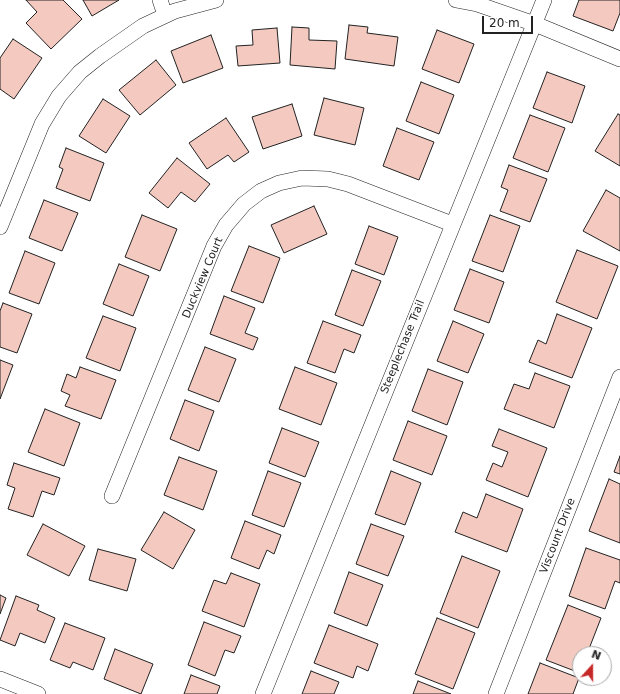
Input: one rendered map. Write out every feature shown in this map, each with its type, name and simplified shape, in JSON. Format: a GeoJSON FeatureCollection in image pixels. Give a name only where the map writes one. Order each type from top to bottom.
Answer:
{"type":"FeatureCollection","features":[{"type":"Feature","properties":{"kind":"street"},"geometry":{"type":"LineString","coordinates":[[160,0],[165,15]]}},
{"type":"Feature","properties":{"kind":"street"},"geometry":{"type":"LineString","coordinates":[[2,218],[42,124],[59,96],[80,72],[143,26],[175,11],[216,0]]}},
{"type":"Feature","properties":{"kind":"street"},"geometry":{"type":"LineString","coordinates":[[456,0],[477,4],[535,24],[620,59]]}},
{"type":"Feature","properties":{"kind":"street","name":"Steeplechase Trail"},"geometry":{"type":"LineString","coordinates":[[263,694],[452,224],[544,0]]}},
{"type":"Feature","properties":{"kind":"street","name":"Duckview Court"},"geometry":{"type":"LineString","coordinates":[[112,496],[214,246],[226,225],[244,204],[261,191],[279,183],[302,178],[328,179],[348,184],[452,224]]}},
{"type":"Feature","properties":{"kind":"street","name":"Viscount Drive"},"geometry":{"type":"LineString","coordinates":[[496,694],[620,377]]}},
{"type":"Feature","properties":{"kind":"street"},"geometry":{"type":"LineString","coordinates":[[0,679],[38,694]]}},
{"type":"Feature","properties":{"kind":"building"},"geometry":{"type":"Polygon","coordinates":[[[26,0],[63,0],[82,19],[51,49],[26,23],[37,12],[26,0]]]}},
{"type":"Feature","properties":{"kind":"building"},"geometry":{"type":"Polygon","coordinates":[[[83,0],[119,0],[92,16],[83,0]]]}},
{"type":"Feature","properties":{"kind":"building"},"geometry":{"type":"Polygon","coordinates":[[[579,0],[620,0],[620,13],[613,31],[573,16],[579,0]]]}},
{"type":"Feature","properties":{"kind":"building"},"geometry":{"type":"Polygon","coordinates":[[[349,25],[368,27],[367,33],[398,37],[394,66],[345,59],[349,25]]]}},
{"type":"Feature","properties":{"kind":"building"},"geometry":{"type":"Polygon","coordinates":[[[292,27],[309,28],[309,40],[337,41],[335,69],[290,65],[292,27]]]}},
{"type":"Feature","properties":{"kind":"building"},"geometry":{"type":"Polygon","coordinates":[[[277,28],[280,63],[238,66],[236,46],[253,45],[252,30],[277,28]]]}},
{"type":"Feature","properties":{"kind":"building"},"geometry":{"type":"Polygon","coordinates":[[[437,30],[474,44],[459,83],[422,69],[437,30]]]}},
{"type":"Feature","properties":{"kind":"building"},"geometry":{"type":"Polygon","coordinates":[[[211,35],[223,68],[183,83],[171,51],[211,35]]]}},
{"type":"Feature","properties":{"kind":"building"},"geometry":{"type":"Polygon","coordinates":[[[13,39],[42,58],[14,99],[0,89],[0,58],[13,39]]]}},
{"type":"Feature","properties":{"kind":"building"},"geometry":{"type":"Polygon","coordinates":[[[156,60],[176,85],[140,115],[119,90],[156,60]]]}},
{"type":"Feature","properties":{"kind":"building"},"geometry":{"type":"Polygon","coordinates":[[[547,72],[585,86],[572,123],[533,108],[547,72]]]}},
{"type":"Feature","properties":{"kind":"building"},"geometry":{"type":"Polygon","coordinates":[[[421,82],[454,95],[439,134],[406,121],[421,82]]]}},
{"type":"Feature","properties":{"kind":"building"},"geometry":{"type":"Polygon","coordinates":[[[324,98],[364,108],[355,145],[314,135],[324,98]]]}},
{"type":"Feature","properties":{"kind":"building"},"geometry":{"type":"Polygon","coordinates":[[[103,99],[130,116],[106,153],[79,136],[103,99]]]}},
{"type":"Feature","properties":{"kind":"building"},"geometry":{"type":"Polygon","coordinates":[[[292,104],[302,136],[263,149],[252,117],[292,104]]]}},
{"type":"Feature","properties":{"kind":"building"},"geometry":{"type":"Polygon","coordinates":[[[618,114],[620,115],[620,166],[595,151],[618,114]]]}},
{"type":"Feature","properties":{"kind":"building"},"geometry":{"type":"Polygon","coordinates":[[[530,115],[565,128],[548,172],[513,158],[530,115]]]}},
{"type":"Feature","properties":{"kind":"building"},"geometry":{"type":"Polygon","coordinates":[[[226,118],[249,152],[234,162],[228,155],[207,169],[189,143],[226,118]]]}},
{"type":"Feature","properties":{"kind":"building"},"geometry":{"type":"Polygon","coordinates":[[[397,128],[434,142],[419,180],[383,166],[397,128]]]}},
{"type":"Feature","properties":{"kind":"building"},"geometry":{"type":"Polygon","coordinates":[[[66,148],[104,163],[90,201],[56,188],[63,169],[59,167],[66,148]]]}},
{"type":"Feature","properties":{"kind":"building"},"geometry":{"type":"Polygon","coordinates":[[[177,158],[210,184],[195,202],[181,192],[168,208],[149,193],[177,158]]]}},
{"type":"Feature","properties":{"kind":"building"},"geometry":{"type":"Polygon","coordinates":[[[509,165],[547,179],[530,222],[500,211],[508,190],[501,187],[509,165]]]}},
{"type":"Feature","properties":{"kind":"building"},"geometry":{"type":"Polygon","coordinates":[[[606,190],[620,198],[620,251],[583,231],[606,190]]]}},
{"type":"Feature","properties":{"kind":"building"},"geometry":{"type":"Polygon","coordinates":[[[44,200],[78,213],[62,251],[29,238],[44,200]]]}},
{"type":"Feature","properties":{"kind":"building"},"geometry":{"type":"Polygon","coordinates":[[[314,206],[327,234],[284,253],[271,225],[314,206]]]}},
{"type":"Feature","properties":{"kind":"building"},"geometry":{"type":"Polygon","coordinates":[[[142,215],[177,229],[160,271],[125,257],[142,215]]]}},
{"type":"Feature","properties":{"kind":"building"},"geometry":{"type":"Polygon","coordinates":[[[490,215],[520,226],[503,272],[472,261],[490,215]]]}},
{"type":"Feature","properties":{"kind":"building"},"geometry":{"type":"Polygon","coordinates":[[[369,226],[398,237],[384,275],[355,264],[369,226]]]}},
{"type":"Feature","properties":{"kind":"building"},"geometry":{"type":"Polygon","coordinates":[[[249,246],[280,258],[263,303],[231,291],[249,246]]]}},
{"type":"Feature","properties":{"kind":"building"},"geometry":{"type":"Polygon","coordinates":[[[577,250],[618,266],[597,319],[556,302],[577,250]]]}},
{"type":"Feature","properties":{"kind":"building"},"geometry":{"type":"Polygon","coordinates":[[[25,251],[55,263],[39,304],[9,293],[25,251]]]}},
{"type":"Feature","properties":{"kind":"building"},"geometry":{"type":"Polygon","coordinates":[[[119,264],[149,276],[133,316],[103,304],[119,264]]]}},
{"type":"Feature","properties":{"kind":"building"},"geometry":{"type":"Polygon","coordinates":[[[470,269],[504,282],[489,323],[454,310],[470,269]]]}},
{"type":"Feature","properties":{"kind":"building"},"geometry":{"type":"Polygon","coordinates":[[[352,270],[381,281],[363,326],[335,315],[352,270]]]}},
{"type":"Feature","properties":{"kind":"building"},"geometry":{"type":"Polygon","coordinates":[[[224,296],[255,308],[245,333],[258,338],[253,350],[210,334],[224,296]]]}},
{"type":"Feature","properties":{"kind":"building"},"geometry":{"type":"Polygon","coordinates":[[[3,303],[32,314],[17,353],[0,347],[0,311],[3,303]]]}},
{"type":"Feature","properties":{"kind":"building"},"geometry":{"type":"Polygon","coordinates":[[[557,314],[592,328],[572,378],[529,362],[538,340],[546,344],[557,314]]]}},
{"type":"Feature","properties":{"kind":"building"},"geometry":{"type":"Polygon","coordinates":[[[103,316],[136,328],[120,371],[86,358],[103,316]]]}},
{"type":"Feature","properties":{"kind":"building"},"geometry":{"type":"Polygon","coordinates":[[[323,321],[361,335],[354,353],[344,349],[335,373],[307,363],[323,321]]]}},
{"type":"Feature","properties":{"kind":"building"},"geometry":{"type":"Polygon","coordinates":[[[453,321],[484,334],[468,373],[437,361],[453,321]]]}},
{"type":"Feature","properties":{"kind":"building"},"geometry":{"type":"Polygon","coordinates":[[[205,347],[236,359],[219,402],[188,390],[205,347]]]}},
{"type":"Feature","properties":{"kind":"building"},"geometry":{"type":"Polygon","coordinates":[[[0,360],[13,365],[0,399],[0,360]]]}},
{"type":"Feature","properties":{"kind":"building"},"geometry":{"type":"Polygon","coordinates":[[[80,367],[116,380],[101,419],[65,406],[70,395],[61,391],[67,374],[76,378],[80,367]]]}},
{"type":"Feature","properties":{"kind":"building"},"geometry":{"type":"Polygon","coordinates":[[[295,367],[337,383],[321,425],[279,409],[295,367]]]}},
{"type":"Feature","properties":{"kind":"building"},"geometry":{"type":"Polygon","coordinates":[[[428,369],[463,382],[447,425],[412,411],[428,369]]]}},
{"type":"Feature","properties":{"kind":"building"},"geometry":{"type":"Polygon","coordinates":[[[535,373],[570,386],[554,428],[504,409],[514,384],[529,389],[535,373]]]}},
{"type":"Feature","properties":{"kind":"building"},"geometry":{"type":"Polygon","coordinates":[[[185,400],[214,411],[199,451],[170,439],[185,400]]]}},
{"type":"Feature","properties":{"kind":"building"},"geometry":{"type":"Polygon","coordinates":[[[45,409],[80,423],[64,466],[28,452],[45,409]]]}},
{"type":"Feature","properties":{"kind":"building"},"geometry":{"type":"Polygon","coordinates":[[[408,421],[447,436],[432,475],[393,460],[408,421]]]}},
{"type":"Feature","properties":{"kind":"building"},"geometry":{"type":"Polygon","coordinates":[[[282,428],[319,442],[305,477],[269,463],[282,428]]]}},
{"type":"Feature","properties":{"kind":"building"},"geometry":{"type":"Polygon","coordinates":[[[499,429],[547,448],[528,497],[486,480],[493,463],[502,467],[508,452],[492,446],[499,429]]]}},
{"type":"Feature","properties":{"kind":"building"},"geometry":{"type":"Polygon","coordinates":[[[620,456],[620,474],[614,472],[620,456]]]}},
{"type":"Feature","properties":{"kind":"building"},"geometry":{"type":"Polygon","coordinates":[[[179,457],[217,471],[203,510],[164,495],[179,457]]]}},
{"type":"Feature","properties":{"kind":"building"},"geometry":{"type":"Polygon","coordinates":[[[14,463],[60,478],[54,495],[42,491],[33,517],[8,509],[15,488],[7,485],[14,463]]]}},
{"type":"Feature","properties":{"kind":"building"},"geometry":{"type":"Polygon","coordinates":[[[268,471],[301,483],[284,527],[252,515],[268,471]]]}},
{"type":"Feature","properties":{"kind":"building"},"geometry":{"type":"Polygon","coordinates":[[[391,471],[421,483],[405,525],[375,514],[391,471]]]}},
{"type":"Feature","properties":{"kind":"building"},"geometry":{"type":"Polygon","coordinates":[[[609,479],[620,484],[620,543],[589,531],[609,479]]]}},
{"type":"Feature","properties":{"kind":"building"},"geometry":{"type":"Polygon","coordinates":[[[486,494],[523,509],[507,552],[455,532],[463,512],[477,518],[486,494]]]}},
{"type":"Feature","properties":{"kind":"building"},"geometry":{"type":"Polygon","coordinates":[[[164,512],[195,530],[173,569],[141,550],[164,512]]]}},
{"type":"Feature","properties":{"kind":"building"},"geometry":{"type":"Polygon","coordinates":[[[245,521],[281,535],[274,554],[267,550],[259,569],[231,558],[245,521]]]}},
{"type":"Feature","properties":{"kind":"building"},"geometry":{"type":"Polygon","coordinates":[[[43,524],[85,546],[69,576],[27,555],[43,524]]]}},
{"type":"Feature","properties":{"kind":"building"},"geometry":{"type":"Polygon","coordinates":[[[371,524],[404,536],[388,576],[356,564],[371,524]]]}},
{"type":"Feature","properties":{"kind":"building"},"geometry":{"type":"Polygon","coordinates":[[[586,548],[620,560],[620,583],[615,581],[605,609],[569,596],[586,548]]]}},
{"type":"Feature","properties":{"kind":"building"},"geometry":{"type":"Polygon","coordinates":[[[98,549],[136,559],[127,591],[89,580],[98,549]]]}},
{"type":"Feature","properties":{"kind":"building"},"geometry":{"type":"Polygon","coordinates":[[[462,556],[500,571],[478,628],[440,613],[462,556]]]}},
{"type":"Feature","properties":{"kind":"building"},"geometry":{"type":"Polygon","coordinates":[[[349,572],[383,585],[367,626],[334,613],[349,572]]]}},
{"type":"Feature","properties":{"kind":"building"},"geometry":{"type":"Polygon","coordinates":[[[231,573],[260,584],[244,627],[202,611],[214,580],[226,584],[231,573]]]}},
{"type":"Feature","properties":{"kind":"building"},"geometry":{"type":"Polygon","coordinates":[[[0,595],[6,598],[0,614],[0,595]]]}},
{"type":"Feature","properties":{"kind":"building"},"geometry":{"type":"Polygon","coordinates":[[[16,596],[39,605],[37,610],[55,618],[45,643],[20,633],[15,646],[0,640],[16,596]]]}},
{"type":"Feature","properties":{"kind":"building"},"geometry":{"type":"Polygon","coordinates":[[[568,605],[601,618],[590,646],[572,646],[572,670],[546,660],[568,605]]]}},
{"type":"Feature","properties":{"kind":"building"},"geometry":{"type":"Polygon","coordinates":[[[437,618],[475,633],[453,689],[415,674],[437,618]]]}},
{"type":"Feature","properties":{"kind":"building"},"geometry":{"type":"Polygon","coordinates":[[[204,622],[241,636],[234,653],[225,650],[215,676],[188,665],[204,622]]]}},
{"type":"Feature","properties":{"kind":"building"},"geometry":{"type":"Polygon","coordinates":[[[65,623],[105,638],[93,670],[73,662],[70,668],[50,660],[65,623]]]}},
{"type":"Feature","properties":{"kind":"building"},"geometry":{"type":"Polygon","coordinates":[[[329,625],[378,644],[368,671],[357,666],[353,678],[314,663],[329,625]]]}},
{"type":"Feature","properties":{"kind":"building"},"geometry":{"type":"Polygon","coordinates":[[[115,649],[153,664],[141,694],[104,679],[115,649]]]}},
{"type":"Feature","properties":{"kind":"building"},"geometry":{"type":"Polygon","coordinates":[[[540,663],[572,675],[572,686],[576,686],[573,694],[528,694],[540,663]]]}},
{"type":"Feature","properties":{"kind":"building"},"geometry":{"type":"Polygon","coordinates":[[[311,671],[339,682],[334,694],[302,694],[311,671]]]}},
{"type":"Feature","properties":{"kind":"building"},"geometry":{"type":"Polygon","coordinates":[[[191,675],[220,686],[217,694],[184,694],[191,675]]]}},
{"type":"Feature","properties":{"kind":"building"},"geometry":{"type":"Polygon","coordinates":[[[418,681],[451,694],[413,694],[418,681]]]}}]}
